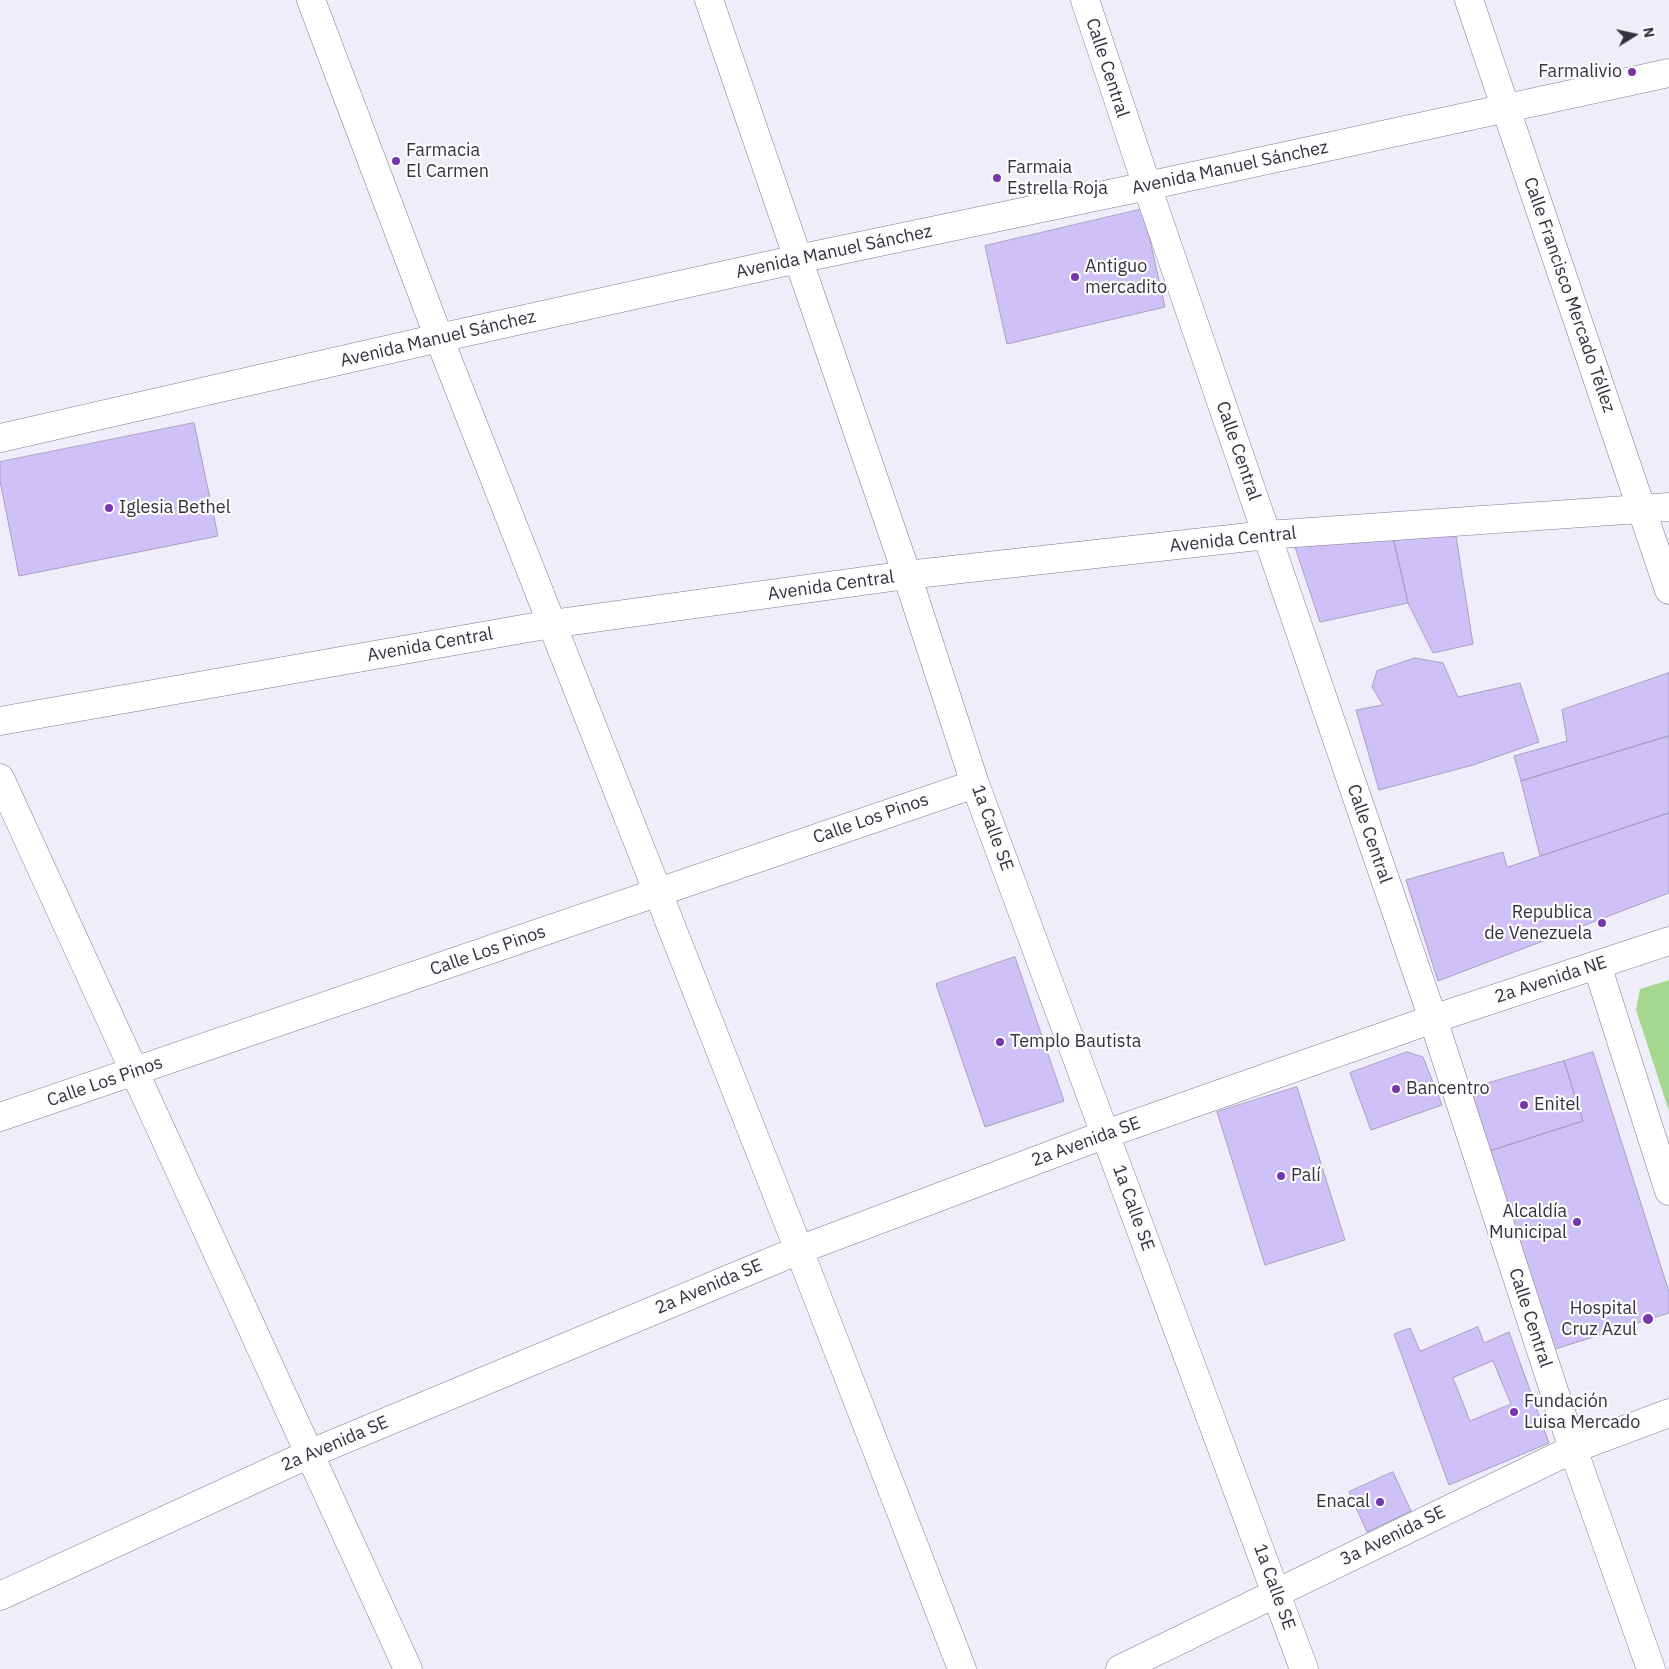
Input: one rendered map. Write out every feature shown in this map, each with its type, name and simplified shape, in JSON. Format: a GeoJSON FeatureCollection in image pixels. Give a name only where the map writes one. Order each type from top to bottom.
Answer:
{"type":"FeatureCollection","features":[{"type":"Feature","properties":{"kind":"street"},"geometry":{"type":"LineString","coordinates":[[311,0],[439,338],[799,1250],[962,1669]]}},
{"type":"Feature","properties":{"kind":"street","name":"1a Calle SE"},"geometry":{"type":"LineString","coordinates":[[709,0],[907,575],[976,784],[1304,1669]]}},
{"type":"Feature","properties":{"kind":"street","name":"Calle Central"},"geometry":{"type":"LineString","coordinates":[[1085,0],[1433,1019],[1573,1449],[1651,1669]]}},
{"type":"Feature","properties":{"kind":"street","name":"Calle Francisco Mercado Téllez"},"geometry":{"type":"LineString","coordinates":[[1469,0],[1669,590]]}},
{"type":"Feature","properties":{"kind":"street","name":"Avenida Manuel Sánchez"},"geometry":{"type":"LineString","coordinates":[[0,438],[798,259],[1669,73]]}},
{"type":"Feature","properties":{"kind":"street","name":"Avenida Central"},"geometry":{"type":"LineString","coordinates":[[0,721],[551,624],[907,575],[1267,535],[1669,507]]}},
{"type":"Feature","properties":{"kind":"street"},"geometry":{"type":"LineString","coordinates":[[0,778],[408,1669]]}},
{"type":"Feature","properties":{"kind":"street","name":"Calle Los Pinos"},"geometry":{"type":"LineString","coordinates":[[0,1118],[976,784]]}},
{"type":"Feature","properties":{"kind":"street","name":"2a Avenida NE"},"geometry":{"type":"LineString","coordinates":[[1433,1019],[1669,941]]}},
{"type":"Feature","properties":{"kind":"street"},"geometry":{"type":"LineString","coordinates":[[1597,965],[1669,1191]]}},
{"type":"Feature","properties":{"kind":"street","name":"2a Avenida SE"},"geometry":{"type":"LineString","coordinates":[[0,1596],[309,1454],[799,1250],[1106,1134],[1433,1019]]}},
{"type":"Feature","properties":{"kind":"street","name":"3a Avenida SE"},"geometry":{"type":"LineString","coordinates":[[1120,1669],[1573,1449],[1669,1413]]}},
{"type":"Feature","properties":{"kind":"green space"},"geometry":{"type":"Polygon","coordinates":[[[1669,980],[1669,1111],[1636,1010],[1640,989],[1669,980]]]}},
{"type":"Feature","properties":{"kind":"building","name":"Antiguo mercadito"},"geometry":{"type":"Polygon","coordinates":[[[1143,209],[1165,307],[1007,344],[985,246],[1143,209]]]}},
{"type":"Feature","properties":{"kind":"building","name":"Iglesia Bethel"},"geometry":{"type":"Polygon","coordinates":[[[194,423],[218,536],[19,576],[0,481],[0,462],[194,423]]]}},
{"type":"Feature","properties":{"kind":"building"},"geometry":{"type":"Polygon","coordinates":[[[1455,530],[1473,644],[1433,653],[1408,603],[1393,537],[1455,530]]]}},
{"type":"Feature","properties":{"kind":"building"},"geometry":{"type":"Polygon","coordinates":[[[1393,537],[1408,603],[1320,622],[1294,544],[1393,537]]]}},
{"type":"Feature","properties":{"kind":"building"},"geometry":{"type":"Polygon","coordinates":[[[1415,658],[1443,663],[1458,697],[1520,683],[1539,742],[1473,765],[1379,790],[1356,710],[1383,705],[1372,687],[1377,671],[1415,658]]]}},
{"type":"Feature","properties":{"kind":"building"},"geometry":{"type":"Polygon","coordinates":[[[1669,673],[1669,736],[1521,781],[1514,756],[1567,741],[1562,710],[1669,673]]]}},
{"type":"Feature","properties":{"kind":"building"},"geometry":{"type":"Polygon","coordinates":[[[1669,736],[1669,813],[1540,856],[1521,781],[1669,736]]]}},
{"type":"Feature","properties":{"kind":"building"},"geometry":{"type":"Polygon","coordinates":[[[1669,813],[1669,893],[1438,981],[1406,880],[1503,852],[1507,867],[1669,813]]]}},
{"type":"Feature","properties":{"kind":"building","name":"Templo Bautista"},"geometry":{"type":"Polygon","coordinates":[[[1015,957],[1064,1101],[985,1127],[936,984],[1015,957]]]}},
{"type":"Feature","properties":{"kind":"building","name":"Bancentro"},"geometry":{"type":"Polygon","coordinates":[[[1407,1052],[1423,1057],[1442,1105],[1371,1130],[1350,1073],[1407,1052]]]}},
{"type":"Feature","properties":{"kind":"building","name":"Alcaldía Municipal"},"geometry":{"type":"Polygon","coordinates":[[[1593,1052],[1669,1292],[1669,1313],[1549,1351],[1486,1152],[1583,1121],[1564,1061],[1593,1052]]]}},
{"type":"Feature","properties":{"kind":"building","name":"Enitel"},"geometry":{"type":"Polygon","coordinates":[[[1564,1061],[1583,1121],[1486,1152],[1465,1090],[1564,1061]]]}},
{"type":"Feature","properties":{"kind":"building","name":"Palí"},"geometry":{"type":"Polygon","coordinates":[[[1297,1087],[1345,1240],[1265,1265],[1217,1112],[1297,1087]]]}},
{"type":"Feature","properties":{"kind":"building","name":"Fundación Luisa Mercado"},"geometry":{"type":"Polygon","coordinates":[[[1478,1327],[1484,1343],[1509,1332],[1549,1443],[1449,1485],[1394,1334],[1410,1328],[1420,1351],[1478,1327]],[[1493,1361],[1453,1378],[1470,1421],[1511,1404],[1493,1361]]]}},
{"type":"Feature","properties":{"kind":"building","name":"Enacal"},"geometry":{"type":"Polygon","coordinates":[[[1393,1472],[1411,1511],[1367,1532],[1349,1492],[1393,1472]]]}},
{"type":"Feature","properties":{"kind":"place","name":"Farmalivio"},"geometry":{"type":"Point","coordinates":[1632,72]}},
{"type":"Feature","properties":{"kind":"place","name":"Farmacia El Carmen"},"geometry":{"type":"Point","coordinates":[396,161]}},
{"type":"Feature","properties":{"kind":"place","name":"Farmaia Estrella Roja"},"geometry":{"type":"Point","coordinates":[997,178]}},
{"type":"Feature","properties":{"kind":"place","name":"Antiguo mercadito"},"geometry":{"type":"Point","coordinates":[1075,277]}},
{"type":"Feature","properties":{"kind":"place","name":"Iglesia Bethel"},"geometry":{"type":"Point","coordinates":[109,508]}},
{"type":"Feature","properties":{"kind":"place","name":"Republica de Venezuela"},"geometry":{"type":"Point","coordinates":[1602,923]}},
{"type":"Feature","properties":{"kind":"place","name":"Templo Bautista"},"geometry":{"type":"Point","coordinates":[1000,1042]}},
{"type":"Feature","properties":{"kind":"place","name":"Bancentro"},"geometry":{"type":"Point","coordinates":[1396,1089]}},
{"type":"Feature","properties":{"kind":"place","name":"Enitel"},"geometry":{"type":"Point","coordinates":[1524,1105]}},
{"type":"Feature","properties":{"kind":"place","name":"Palí"},"geometry":{"type":"Point","coordinates":[1281,1176]}},
{"type":"Feature","properties":{"kind":"place","name":"Alcaldía Municipal"},"geometry":{"type":"Point","coordinates":[1577,1222]}},
{"type":"Feature","properties":{"kind":"place","name":"Hospital Cruz Azul"},"geometry":{"type":"Point","coordinates":[1648,1319]}},
{"type":"Feature","properties":{"kind":"place","name":"Fundación Luisa Mercado"},"geometry":{"type":"Point","coordinates":[1514,1412]}},
{"type":"Feature","properties":{"kind":"place","name":"Enacal"},"geometry":{"type":"Point","coordinates":[1380,1502]}}]}
